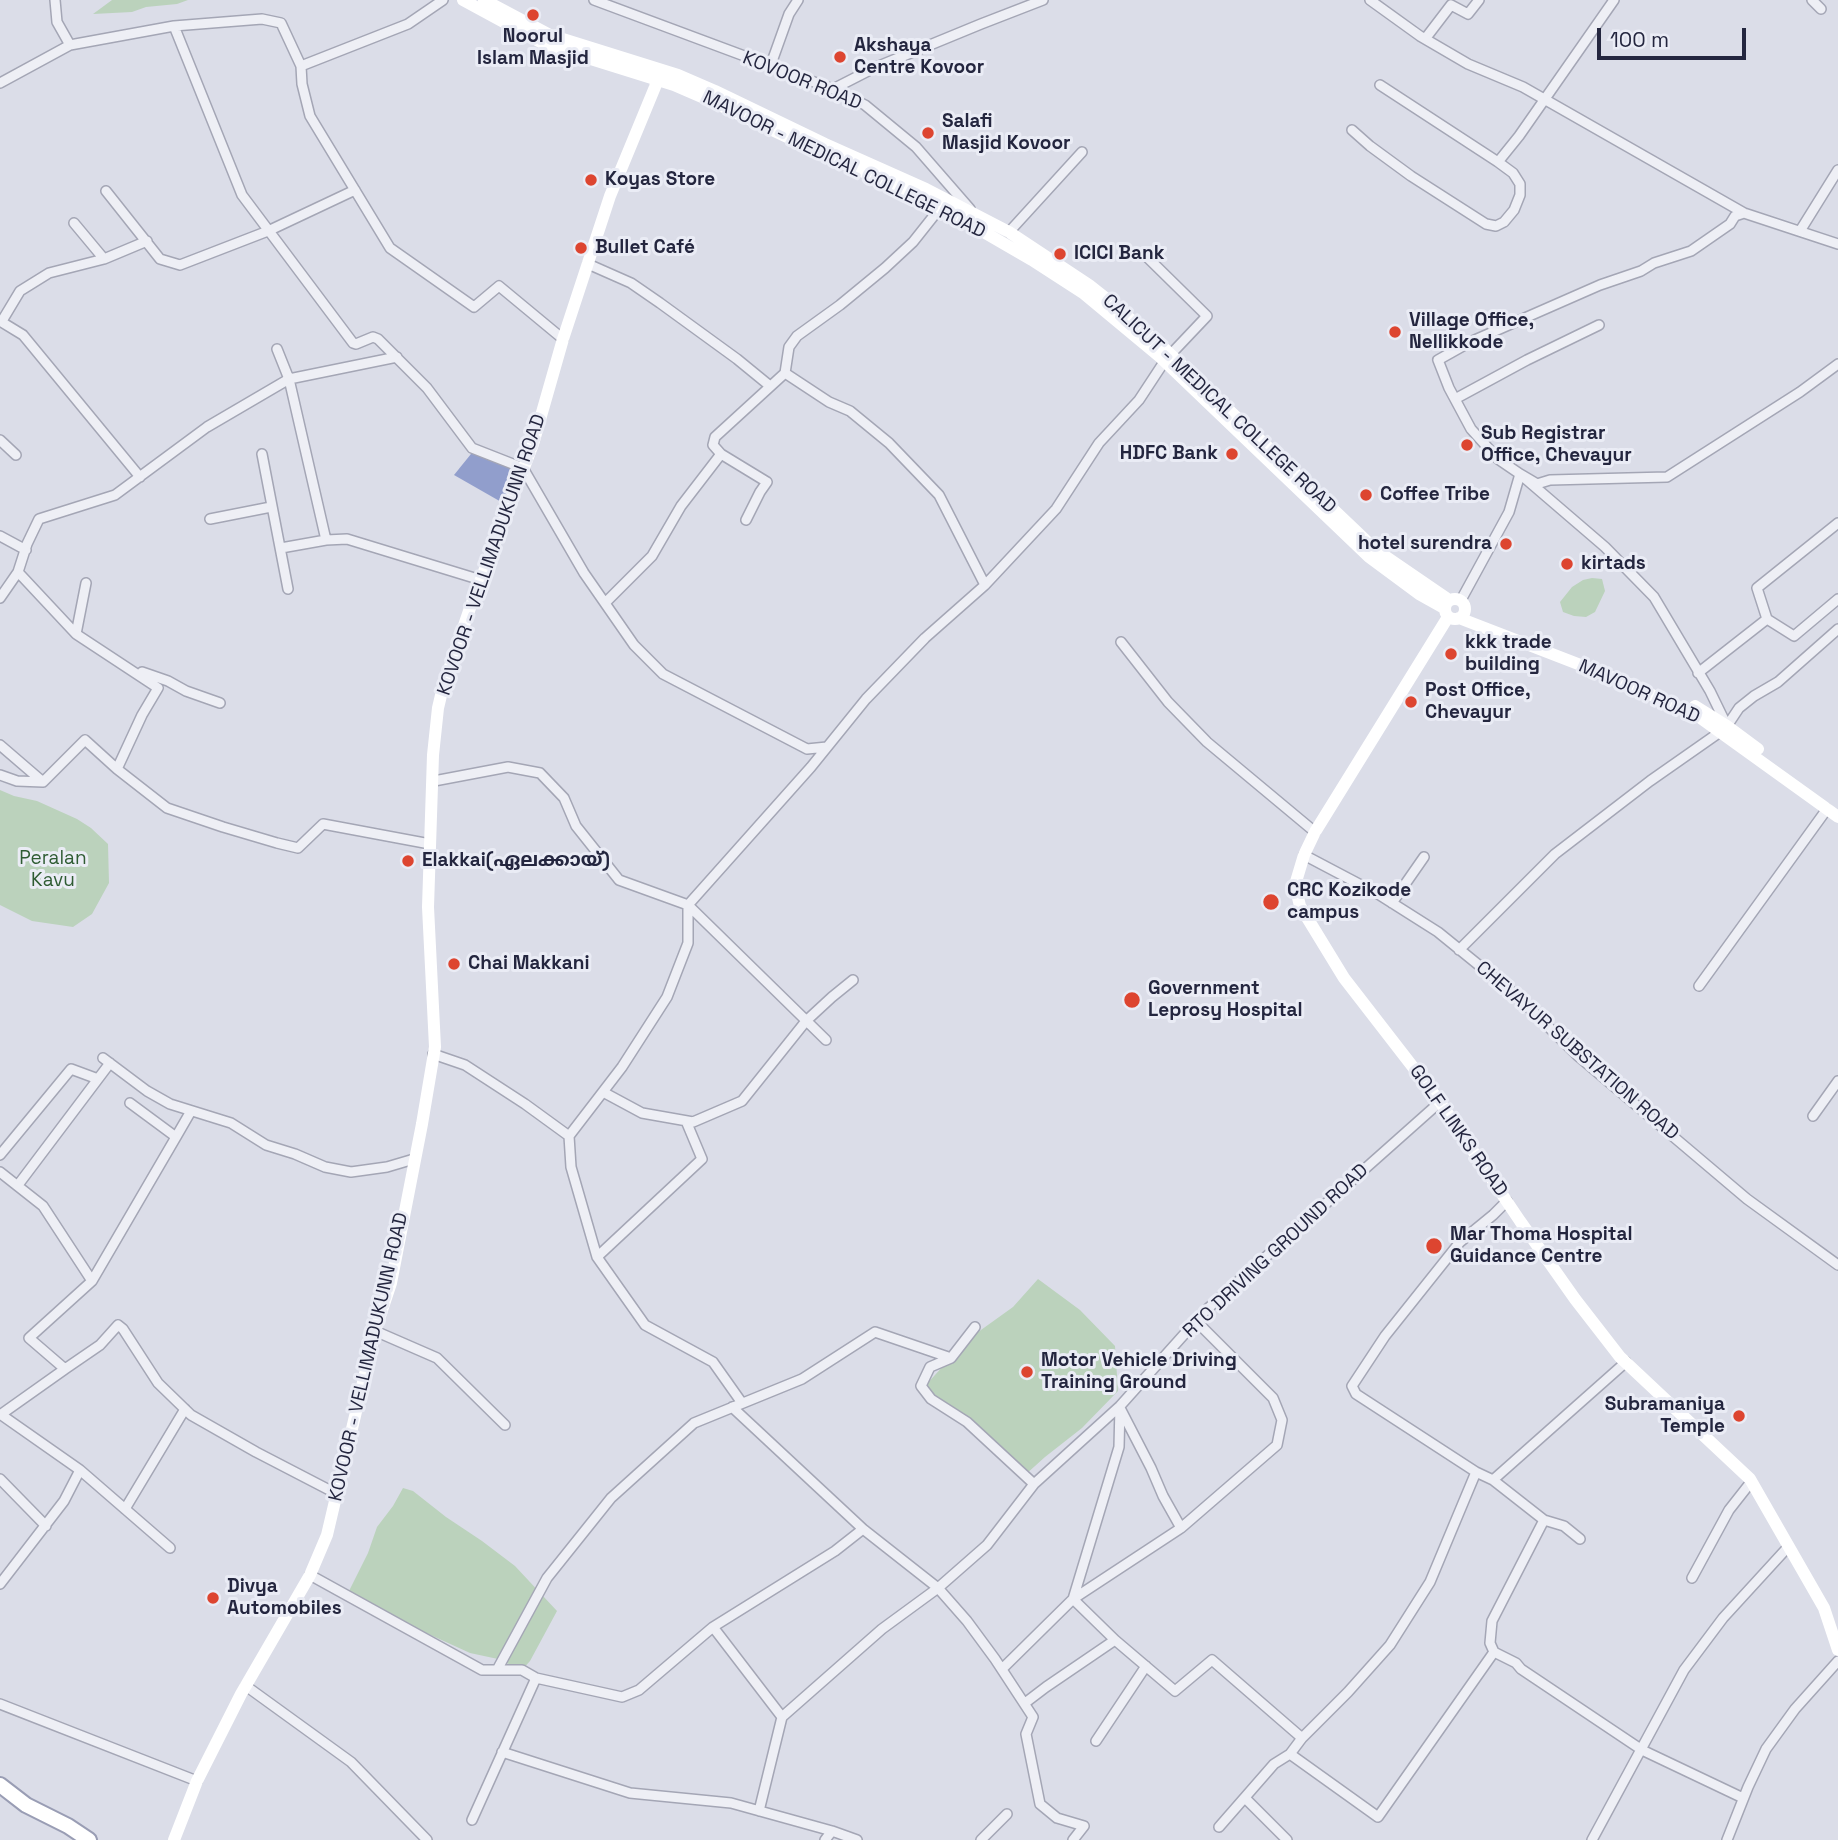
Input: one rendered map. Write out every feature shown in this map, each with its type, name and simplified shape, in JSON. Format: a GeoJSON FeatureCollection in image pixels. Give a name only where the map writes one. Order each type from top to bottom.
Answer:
{"type":"FeatureCollection","features":[{"type":"Feature","properties":{"kind":"main road","name":"MAVOOR - MEDICAL COLLEGE ROAD"},"geometry":{"type":"LineString","coordinates":[[463,0],[546,45],[609,59],[659,75],[940,208],[985,226],[1083,293],[1168,358],[1369,557],[1419,594],[1454,609]]}},
{"type":"Feature","properties":{"kind":"main road"},"geometry":{"type":"LineString","coordinates":[[484,0],[550,35],[609,59]]}},
{"type":"Feature","properties":{"kind":"main road","name":"CALICUT - MEDICAL COLLEGE ROAD"},"geometry":{"type":"LineString","coordinates":[[659,75],[715,91],[926,189],[974,215],[985,226],[1009,232],[1089,285],[1168,358]]}},
{"type":"Feature","properties":{"kind":"main road","name":"KOVOOR - VELLIMADUKUNN ROAD"},"geometry":{"type":"LineString","coordinates":[[174,1840],[197,1781],[246,1686],[310,1576],[327,1535],[375,1331],[391,1283],[435,1047],[428,907],[433,755],[438,708],[481,580],[533,444],[563,339],[610,196],[659,75]]}},
{"type":"Feature","properties":{"kind":"main road","name":"MAVOOR ROAD"},"geometry":{"type":"LineString","coordinates":[[1454,609],[1622,681],[1724,729],[1834,811]]}},
{"type":"Feature","properties":{"kind":"main road","name":"GOLF LINKS ROAD"},"geometry":{"type":"LineString","coordinates":[[1454,609],[1315,832],[1304,855],[1295,885],[1300,906],[1344,978],[1440,1102],[1575,1299],[1626,1362],[1751,1482],[1824,1608],[1838,1650]]}},
{"type":"Feature","properties":{"kind":"main road"},"geometry":{"type":"LineString","coordinates":[[0,1785],[26,1805],[89,1840]]}},
{"type":"Feature","properties":{"kind":"street"},"geometry":{"type":"LineString","coordinates":[[55,0],[57,22],[70,45]]}},
{"type":"Feature","properties":{"kind":"street"},"geometry":{"type":"LineString","coordinates":[[301,66],[408,24],[443,0]]}},
{"type":"Feature","properties":{"kind":"street","name":"KOVOOR ROAD"},"geometry":{"type":"LineString","coordinates":[[594,0],[833,89],[864,105],[916,147],[974,215]]}},
{"type":"Feature","properties":{"kind":"street"},"geometry":{"type":"LineString","coordinates":[[770,67],[781,33],[798,0]]}},
{"type":"Feature","properties":{"kind":"street"},"geometry":{"type":"LineString","coordinates":[[833,89],[874,68],[1044,0]]}},
{"type":"Feature","properties":{"kind":"street"},"geometry":{"type":"LineString","coordinates":[[1370,0],[1425,39],[1468,64],[1523,87],[1744,213],[1838,244]]}},
{"type":"Feature","properties":{"kind":"street"},"geometry":{"type":"LineString","coordinates":[[1425,39],[1451,5],[1468,15],[1479,0]]}},
{"type":"Feature","properties":{"kind":"street"},"geometry":{"type":"LineString","coordinates":[[1498,162],[1510,149],[1614,0]]}},
{"type":"Feature","properties":{"kind":"street"},"geometry":{"type":"LineString","coordinates":[[1812,0],[1821,9]]}},
{"type":"Feature","properties":{"kind":"street"},"geometry":{"type":"LineString","coordinates":[[0,83],[70,45],[174,26],[262,19],[281,23],[301,66],[302,84],[310,116],[390,248],[474,307],[499,286],[563,339]]}},
{"type":"Feature","properties":{"kind":"street"},"geometry":{"type":"LineString","coordinates":[[174,26],[242,195],[353,343],[373,337],[378,340],[426,388],[472,448],[523,468],[584,573],[634,645],[663,674],[807,749],[827,747]]}},
{"type":"Feature","properties":{"kind":"street"},"geometry":{"type":"LineString","coordinates":[[1352,130],[1419,181],[1486,224],[1496,226],[1504,222],[1514,210],[1520,195],[1520,184],[1513,173],[1380,85]]}},
{"type":"Feature","properties":{"kind":"street"},"geometry":{"type":"LineString","coordinates":[[1009,232],[1082,152]]}},
{"type":"Feature","properties":{"kind":"street"},"geometry":{"type":"LineString","coordinates":[[1800,231],[1838,170]]}},
{"type":"Feature","properties":{"kind":"street"},"geometry":{"type":"LineString","coordinates":[[106,191],[160,259],[180,265],[268,231],[355,190]]}},
{"type":"Feature","properties":{"kind":"street"},"geometry":{"type":"LineString","coordinates":[[746,520],[767,482],[721,454],[713,445],[715,437],[785,373],[789,347],[797,336],[885,268],[913,242],[940,208]]}},
{"type":"Feature","properties":{"kind":"street"},"geometry":{"type":"LineString","coordinates":[[1744,213],[1735,216],[1730,224],[1691,251],[1600,285],[1470,342],[1438,360],[1471,429],[1498,459],[1537,484],[1550,480],[1667,477],[1838,365]]}},
{"type":"Feature","properties":{"kind":"street"},"geometry":{"type":"LineString","coordinates":[[74,223],[104,259]]}},
{"type":"Feature","properties":{"kind":"street"},"geometry":{"type":"LineString","coordinates":[[140,477],[23,335],[1,321],[20,291],[49,274],[104,259],[147,242]]}},
{"type":"Feature","properties":{"kind":"street"},"geometry":{"type":"LineString","coordinates":[[1073,1840],[1084,1826],[1057,1818],[1040,1804],[1026,1734],[1033,1717],[967,1621],[938,1588],[863,1529],[737,1405],[713,1362],[645,1325],[597,1257],[571,1167],[569,1136],[622,1067],[667,997],[688,943],[688,905],[899,663],[985,585],[1056,509],[1098,443],[1139,400],[1168,358],[1207,316],[1148,258]]}},
{"type":"Feature","properties":{"kind":"street"},"geometry":{"type":"LineString","coordinates":[[588,264],[631,284],[660,303],[770,386]]}},
{"type":"Feature","properties":{"kind":"street"},"geometry":{"type":"LineString","coordinates":[[1455,399],[1527,359],[1600,325]]}},
{"type":"Feature","properties":{"kind":"street"},"geometry":{"type":"LineString","coordinates":[[277,349],[289,379],[326,540]]}},
{"type":"Feature","properties":{"kind":"street"},"geometry":{"type":"LineString","coordinates":[[0,598],[18,572],[38,519],[115,495],[207,427],[289,379],[397,357]]}},
{"type":"Feature","properties":{"kind":"street"},"geometry":{"type":"LineString","coordinates":[[785,373],[829,402],[850,411],[889,443],[939,495],[985,585]]}},
{"type":"Feature","properties":{"kind":"street"},"geometry":{"type":"LineString","coordinates":[[0,440],[16,456]]}},
{"type":"Feature","properties":{"kind":"street"},"geometry":{"type":"LineString","coordinates":[[262,454],[288,589]]}},
{"type":"Feature","properties":{"kind":"street"},"geometry":{"type":"LineString","coordinates":[[605,603],[652,556],[681,506],[721,454]]}},
{"type":"Feature","properties":{"kind":"street"},"geometry":{"type":"LineString","coordinates":[[1454,609],[1509,512],[1520,474]]}},
{"type":"Feature","properties":{"kind":"street"},"geometry":{"type":"LineString","coordinates":[[1520,474],[1605,547],[1654,597],[1710,691],[1724,729]]}},
{"type":"Feature","properties":{"kind":"street"},"geometry":{"type":"LineString","coordinates":[[210,519],[271,507]]}},
{"type":"Feature","properties":{"kind":"street"},"geometry":{"type":"LineString","coordinates":[[1838,523],[1757,588],[1766,619],[1794,636],[1838,599]]}},
{"type":"Feature","properties":{"kind":"street"},"geometry":{"type":"LineString","coordinates":[[0,536],[26,550]]}},
{"type":"Feature","properties":{"kind":"street"},"geometry":{"type":"LineString","coordinates":[[281,548],[326,540],[347,540],[481,580]]}},
{"type":"Feature","properties":{"kind":"street"},"geometry":{"type":"LineString","coordinates":[[18,572],[76,634],[158,688],[117,769]]}},
{"type":"Feature","properties":{"kind":"street"},"geometry":{"type":"LineString","coordinates":[[76,634],[86,583]]}},
{"type":"Feature","properties":{"kind":"street"},"geometry":{"type":"LineString","coordinates":[[1698,673],[1766,619]]}},
{"type":"Feature","properties":{"kind":"street"},"geometry":{"type":"LineString","coordinates":[[1459,950],[1555,854],[1650,781],[1724,729],[1739,708],[1778,682],[1838,629]]}},
{"type":"Feature","properties":{"kind":"street"},"geometry":{"type":"LineString","coordinates":[[1121,642],[1168,702],[1206,742],[1315,832]]}},
{"type":"Feature","properties":{"kind":"street"},"geometry":{"type":"LineString","coordinates":[[130,668],[220,703]]}},
{"type":"Feature","properties":{"kind":"street"},"geometry":{"type":"LineString","coordinates":[[0,775],[17,781],[43,782],[85,740],[167,808],[277,843],[298,848],[323,824],[430,844]]}},
{"type":"Feature","properties":{"kind":"street"},"geometry":{"type":"LineString","coordinates":[[0,745],[43,782]]}},
{"type":"Feature","properties":{"kind":"street"},"geometry":{"type":"LineString","coordinates":[[434,781],[508,767],[540,773],[564,798],[576,826],[619,880],[688,905],[826,1040]]}},
{"type":"Feature","properties":{"kind":"street"},"geometry":{"type":"LineString","coordinates":[[1699,986],[1834,811]]}},
{"type":"Feature","properties":{"kind":"street","name":"CHEVAYUR SUBSTATION ROAD"},"geometry":{"type":"LineString","coordinates":[[1304,855],[1392,903],[1438,932],[1518,997],[1578,1056],[1747,1199],[1838,1265]]}},
{"type":"Feature","properties":{"kind":"street"},"geometry":{"type":"LineString","coordinates":[[1392,903],[1424,857]]}},
{"type":"Feature","properties":{"kind":"street"},"geometry":{"type":"LineString","coordinates":[[603,1092],[642,1113],[693,1122],[742,1101],[806,1021],[853,981]]}},
{"type":"Feature","properties":{"kind":"street"},"geometry":{"type":"LineString","coordinates":[[433,1054],[465,1065],[569,1136]]}},
{"type":"Feature","properties":{"kind":"street"},"geometry":{"type":"LineString","coordinates":[[18,1185],[98,1079],[107,1061],[147,1091],[170,1104],[231,1124],[266,1145],[325,1167],[351,1172],[387,1167],[414,1159]]}},
{"type":"Feature","properties":{"kind":"street"},"geometry":{"type":"LineString","coordinates":[[0,1155],[71,1069],[98,1079]]}},
{"type":"Feature","properties":{"kind":"street"},"geometry":{"type":"LineString","coordinates":[[1812,1116],[1838,1081]]}},
{"type":"Feature","properties":{"kind":"street","name":"RTO DRIVING GROUND ROAD"},"geometry":{"type":"LineString","coordinates":[[782,1717],[874,1636],[938,1588],[988,1545],[1034,1485],[1119,1406],[1216,1301],[1440,1102]]}},
{"type":"Feature","properties":{"kind":"street"},"geometry":{"type":"LineString","coordinates":[[130,1103],[176,1137]]}},
{"type":"Feature","properties":{"kind":"street"},"geometry":{"type":"LineString","coordinates":[[65,1369],[29,1338],[92,1281],[191,1111]]}},
{"type":"Feature","properties":{"kind":"street"},"geometry":{"type":"LineString","coordinates":[[597,1257],[702,1159],[687,1121]]}},
{"type":"Feature","properties":{"kind":"street"},"geometry":{"type":"LineString","coordinates":[[0,1172],[43,1206],[92,1281]]}},
{"type":"Feature","properties":{"kind":"street"},"geometry":{"type":"LineString","coordinates":[[1507,1202],[1460,1242],[1385,1336],[1352,1386],[1356,1394],[1476,1472],[1493,1480],[1544,1520],[1564,1526],[1580,1539]]}},
{"type":"Feature","properties":{"kind":"street"},"geometry":{"type":"LineString","coordinates":[[1002,1670],[1073,1599],[1181,1528],[1277,1445],[1282,1420],[1273,1398],[1196,1321]]}},
{"type":"Feature","properties":{"kind":"street"},"geometry":{"type":"LineString","coordinates":[[170,1548],[80,1470],[0,1414],[100,1345],[118,1325],[158,1383],[191,1415],[337,1494]]}},
{"type":"Feature","properties":{"kind":"street"},"geometry":{"type":"LineString","coordinates":[[975,1327],[951,1358],[930,1367],[921,1386],[931,1399],[967,1422],[1034,1485]]}},
{"type":"Feature","properties":{"kind":"street"},"geometry":{"type":"LineString","coordinates":[[375,1331],[437,1358],[505,1425]]}},
{"type":"Feature","properties":{"kind":"street"},"geometry":{"type":"LineString","coordinates":[[496,1670],[547,1578],[611,1498],[694,1423],[802,1379],[875,1332],[951,1358]]}},
{"type":"Feature","properties":{"kind":"street"},"geometry":{"type":"LineString","coordinates":[[1493,1480],[1626,1362]]}},
{"type":"Feature","properties":{"kind":"street"},"geometry":{"type":"LineString","coordinates":[[1119,1406],[1181,1528]]}},
{"type":"Feature","properties":{"kind":"street"},"geometry":{"type":"LineString","coordinates":[[1073,1599],[1119,1447],[1119,1406]]}},
{"type":"Feature","properties":{"kind":"street"},"geometry":{"type":"LineString","coordinates":[[125,1509],[185,1409]]}},
{"type":"Feature","properties":{"kind":"street"},"geometry":{"type":"LineString","coordinates":[[0,1584],[65,1501],[80,1470]]}},
{"type":"Feature","properties":{"kind":"street"},"geometry":{"type":"LineString","coordinates":[[1219,1827],[1274,1764],[1290,1754],[1390,1645],[1430,1582],[1476,1472]]}},
{"type":"Feature","properties":{"kind":"street"},"geometry":{"type":"LineString","coordinates":[[0,1479],[46,1526]]}},
{"type":"Feature","properties":{"kind":"street"},"geometry":{"type":"LineString","coordinates":[[1692,1578],[1729,1510],[1751,1482]]}},
{"type":"Feature","properties":{"kind":"street"},"geometry":{"type":"LineString","coordinates":[[1544,1520],[1492,1621],[1490,1643],[1493,1652],[1516,1662],[1521,1669],[1642,1750],[1743,1798]]}},
{"type":"Feature","properties":{"kind":"street"},"geometry":{"type":"LineString","coordinates":[[310,1576],[482,1670],[522,1670],[536,1678],[622,1697],[639,1690],[713,1627],[835,1551],[863,1529]]}},
{"type":"Feature","properties":{"kind":"street"},"geometry":{"type":"LineString","coordinates":[[1592,1840],[1684,1670],[1723,1618],[1788,1546]]}},
{"type":"Feature","properties":{"kind":"street"},"geometry":{"type":"LineString","coordinates":[[1073,1599],[1115,1640],[1175,1690],[1212,1660],[1302,1738]]}},
{"type":"Feature","properties":{"kind":"street"},"geometry":{"type":"LineString","coordinates":[[713,1627],[782,1717],[759,1811]]}},
{"type":"Feature","properties":{"kind":"street"},"geometry":{"type":"LineString","coordinates":[[1025,1703],[1115,1640]]}},
{"type":"Feature","properties":{"kind":"street"},"geometry":{"type":"LineString","coordinates":[[1290,1754],[1378,1817],[1493,1652]]}},
{"type":"Feature","properties":{"kind":"street"},"geometry":{"type":"LineString","coordinates":[[1727,1840],[1766,1749],[1795,1709],[1838,1661]]}},
{"type":"Feature","properties":{"kind":"street"},"geometry":{"type":"LineString","coordinates":[[1096,1741],[1146,1666]]}},
{"type":"Feature","properties":{"kind":"street"},"geometry":{"type":"LineString","coordinates":[[472,1820],[536,1678]]}},
{"type":"Feature","properties":{"kind":"street"},"geometry":{"type":"LineString","coordinates":[[246,1686],[351,1762],[427,1840]]}},
{"type":"Feature","properties":{"kind":"street"},"geometry":{"type":"LineString","coordinates":[[0,1704],[197,1781]]}},
{"type":"Feature","properties":{"kind":"street"},"geometry":{"type":"LineString","coordinates":[[502,1752],[630,1793],[731,1803],[857,1840]]}},
{"type":"Feature","properties":{"kind":"street"},"geometry":{"type":"LineString","coordinates":[[1245,1798],[1287,1840]]}},
{"type":"Feature","properties":{"kind":"street"},"geometry":{"type":"LineString","coordinates":[[981,1840],[1007,1814]]}},
{"type":"Feature","properties":{"kind":"street"},"geometry":{"type":"LineString","coordinates":[[825,1840],[832,1831]]}},
{"type":"Feature","properties":{"kind":"green space"},"geometry":{"type":"Polygon","coordinates":[[[112,0],[188,0],[132,12],[93,14],[112,0]]]}},
{"type":"Feature","properties":{"kind":"green space"},"geometry":{"type":"Polygon","coordinates":[[[1592,578],[1602,579],[1605,591],[1595,612],[1586,617],[1563,612],[1560,602],[1572,587],[1592,578]]]}},
{"type":"Feature","properties":{"kind":"green space","name":"Peralan Kavu"},"geometry":{"type":"Polygon","coordinates":[[[0,790],[37,801],[77,819],[108,844],[109,883],[92,914],[73,927],[32,921],[0,905],[0,790]]]}},
{"type":"Feature","properties":{"kind":"green space","name":"Motor Vehicle Driving Training Ground"},"geometry":{"type":"Polygon","coordinates":[[[1038,1279],[1080,1310],[1115,1346],[1118,1391],[1082,1428],[1025,1475],[924,1387],[967,1340],[1013,1307],[1038,1279]]]}},
{"type":"Feature","properties":{"kind":"green space"},"geometry":{"type":"Polygon","coordinates":[[[403,1488],[413,1491],[515,1566],[557,1611],[530,1661],[522,1670],[498,1659],[470,1653],[424,1632],[349,1591],[368,1553],[377,1527],[403,1488]]]}},
{"type":"Feature","properties":{"kind":"water"},"geometry":{"type":"Polygon","coordinates":[[[475,449],[515,463],[503,503],[454,475],[475,449]]]}},
{"type":"Feature","properties":{"kind":"place","name":"Noorul Islam Masjid"},"geometry":{"type":"Point","coordinates":[533,15]}},
{"type":"Feature","properties":{"kind":"place","name":"Akshaya Centre Kovoor"},"geometry":{"type":"Point","coordinates":[840,57]}},
{"type":"Feature","properties":{"kind":"place","name":"Salafi Masjid Kovoor"},"geometry":{"type":"Point","coordinates":[928,133]}},
{"type":"Feature","properties":{"kind":"place","name":"Koyas Store"},"geometry":{"type":"Point","coordinates":[591,180]}},
{"type":"Feature","properties":{"kind":"place","name":"Bullet Café"},"geometry":{"type":"Point","coordinates":[581,248]}},
{"type":"Feature","properties":{"kind":"place","name":"ICICI Bank"},"geometry":{"type":"Point","coordinates":[1060,254]}},
{"type":"Feature","properties":{"kind":"place","name":"Village Office, Nellikkode"},"geometry":{"type":"Point","coordinates":[1395,332]}},
{"type":"Feature","properties":{"kind":"place","name":"Sub Registrar Office, Chevayur"},"geometry":{"type":"Point","coordinates":[1467,445]}},
{"type":"Feature","properties":{"kind":"place","name":"HDFC Bank"},"geometry":{"type":"Point","coordinates":[1232,454]}},
{"type":"Feature","properties":{"kind":"place","name":"Coffee Tribe"},"geometry":{"type":"Point","coordinates":[1366,495]}},
{"type":"Feature","properties":{"kind":"place","name":"hotel surendra"},"geometry":{"type":"Point","coordinates":[1506,544]}},
{"type":"Feature","properties":{"kind":"place","name":"kirtads"},"geometry":{"type":"Point","coordinates":[1567,564]}},
{"type":"Feature","properties":{"kind":"place","name":"kkk trade building"},"geometry":{"type":"Point","coordinates":[1451,654]}},
{"type":"Feature","properties":{"kind":"place","name":"Post Office, Chevayur"},"geometry":{"type":"Point","coordinates":[1411,702]}},
{"type":"Feature","properties":{"kind":"place","name":"Elakkai(ഏലക്കായ്)"},"geometry":{"type":"Point","coordinates":[408,861]}},
{"type":"Feature","properties":{"kind":"place","name":"CRC Kozikode campus"},"geometry":{"type":"Point","coordinates":[1271,902]}},
{"type":"Feature","properties":{"kind":"place","name":"Chai Makkani"},"geometry":{"type":"Point","coordinates":[454,964]}},
{"type":"Feature","properties":{"kind":"place","name":"Government Leprosy Hospital"},"geometry":{"type":"Point","coordinates":[1132,1000]}},
{"type":"Feature","properties":{"kind":"place","name":"Mar Thoma Hospital Guidance Centre"},"geometry":{"type":"Point","coordinates":[1434,1246]}},
{"type":"Feature","properties":{"kind":"place","name":"Motor Vehicle Driving Training Ground"},"geometry":{"type":"Point","coordinates":[1027,1372]}},
{"type":"Feature","properties":{"kind":"place","name":"Subramaniya Temple"},"geometry":{"type":"Point","coordinates":[1739,1416]}},
{"type":"Feature","properties":{"kind":"place","name":"Divya Automobiles"},"geometry":{"type":"Point","coordinates":[213,1598]}}]}
